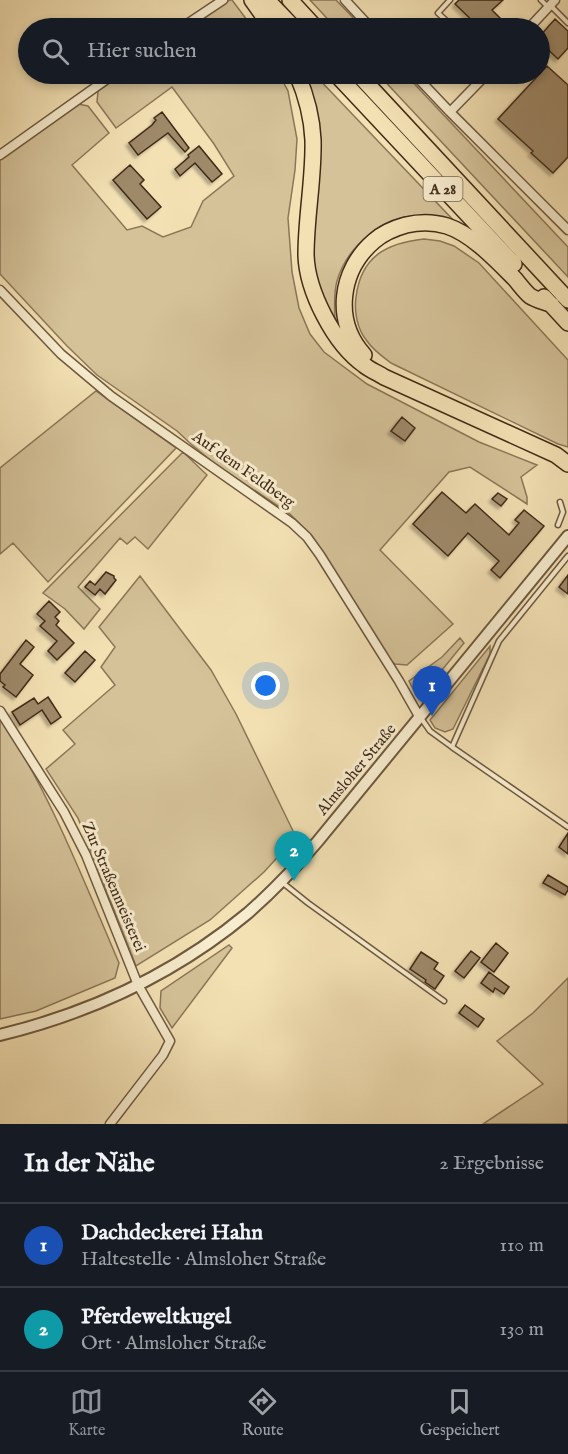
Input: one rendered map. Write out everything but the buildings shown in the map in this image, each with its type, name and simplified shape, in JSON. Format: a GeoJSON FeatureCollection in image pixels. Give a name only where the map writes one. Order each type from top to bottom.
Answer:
{"type":"FeatureCollection","features":[{"type":"Feature","properties":{"kind":"highway"},"geometry":{"type":"LineString","coordinates":[[252,0],[265,18]]}},
{"type":"Feature","properties":{"kind":"highway"},"geometry":{"type":"LineString","coordinates":[[267,0],[284,18]]}},
{"type":"Feature","properties":{"kind":"highway"},"geometry":{"type":"LineString","coordinates":[[290,0],[307,18]]}},
{"type":"Feature","properties":{"kind":"highway"},"geometry":{"type":"LineString","coordinates":[[300,84],[309,109],[313,140],[306,256],[310,282],[327,320],[350,352],[363,365],[384,377],[564,459]]}},
{"type":"Feature","properties":{"kind":"highway","name":"A 28"},"geometry":{"type":"LineString","coordinates":[[345,84],[568,323]]}},
{"type":"Feature","properties":{"kind":"highway","name":"A 28"},"geometry":{"type":"LineString","coordinates":[[367,84],[568,300]]}},
{"type":"Feature","properties":{"kind":"highway"},"geometry":{"type":"LineString","coordinates":[[384,377],[360,351],[348,330],[344,310],[344,291],[348,275],[358,257],[375,240],[394,229],[415,223],[448,226],[475,241],[531,296],[552,305]]}},
{"type":"Feature","properties":{"kind":"street"},"geometry":{"type":"LineString","coordinates":[[196,18],[224,0]]}},
{"type":"Feature","properties":{"kind":"street"},"geometry":{"type":"LineString","coordinates":[[345,0],[362,18]]}},
{"type":"Feature","properties":{"kind":"street"},"geometry":{"type":"LineString","coordinates":[[538,18],[551,4]]}},
{"type":"Feature","properties":{"kind":"street"},"geometry":{"type":"LineString","coordinates":[[0,155],[100,84]]}},
{"type":"Feature","properties":{"kind":"street"},"geometry":{"type":"LineString","coordinates":[[423,84],[568,230]]}},
{"type":"Feature","properties":{"kind":"street"},"geometry":{"type":"LineString","coordinates":[[450,112],[477,84]]}},
{"type":"Feature","properties":{"kind":"street","name":"Auf dem Feldberg"},"geometry":{"type":"LineString","coordinates":[[0,290],[60,354],[111,396],[292,523],[307,537],[420,718]]}},
{"type":"Feature","properties":{"kind":"street","name":"Almsloher Straße"},"geometry":{"type":"LineString","coordinates":[[0,1035],[42,1025],[138,986],[210,942],[248,913],[282,882],[318,842],[568,536]]}},
{"type":"Feature","properties":{"kind":"street","name":"Zur Straßenmeisterei"},"geometry":{"type":"LineString","coordinates":[[0,711],[64,812],[86,855],[138,986],[170,1041],[163,1055],[110,1124]]}},
{"type":"Feature","properties":{"kind":"lane"},"geometry":{"type":"LineString","coordinates":[[443,18],[438,13],[450,0]]}},
{"type":"Feature","properties":{"kind":"lane"},"geometry":{"type":"LineString","coordinates":[[541,0],[551,4],[568,23]]}},
{"type":"Feature","properties":{"kind":"lane"},"geometry":{"type":"LineString","coordinates":[[558,525],[563,512],[560,502]]}},
{"type":"Feature","properties":{"kind":"lane"},"geometry":{"type":"LineString","coordinates":[[452,747],[499,641],[568,556]]}},
{"type":"Feature","properties":{"kind":"lane"},"geometry":{"type":"LineString","coordinates":[[420,718],[430,731],[568,826]]}},
{"type":"Feature","properties":{"kind":"lane"},"geometry":{"type":"LineString","coordinates":[[282,882],[444,1001]]}},
{"type":"Feature","properties":{"kind":"shaded area"},"geometry":{"type":"Polygon","coordinates":[[[232,0],[246,18],[204,18],[232,0]]]}},
{"type":"Feature","properties":{"kind":"shaded area"},"geometry":{"type":"Polygon","coordinates":[[[310,0],[336,0],[353,18],[327,18],[310,0]]]}},
{"type":"Feature","properties":{"kind":"shaded area"},"geometry":{"type":"Polygon","coordinates":[[[108,84],[284,84],[288,91],[297,139],[288,218],[292,272],[299,308],[310,334],[324,352],[367,384],[479,442],[537,465],[521,477],[527,504],[470,467],[449,472],[380,550],[453,624],[407,665],[395,664],[390,660],[312,536],[290,514],[215,464],[177,431],[97,375],[0,274],[0,159],[78,104],[88,106],[109,133],[72,165],[127,230],[142,226],[163,237],[191,227],[203,201],[234,176],[214,144],[172,87],[116,128],[97,102],[98,91],[108,84]]]}},
{"type":"Feature","properties":{"kind":"shaded area"},"geometry":{"type":"Polygon","coordinates":[[[304,84],[324,84],[457,224],[425,216],[406,217],[380,227],[368,235],[349,256],[337,281],[335,324],[316,281],[310,253],[304,84]]]}},
{"type":"Feature","properties":{"kind":"shaded area"},"geometry":{"type":"Polygon","coordinates":[[[387,84],[414,84],[568,247],[568,277],[387,84]]]}},
{"type":"Feature","properties":{"kind":"shaded area"},"geometry":{"type":"Polygon","coordinates":[[[424,239],[454,246],[479,263],[568,360],[568,447],[391,363],[369,344],[359,326],[355,309],[359,283],[364,271],[378,254],[388,248],[424,239]]]}},
{"type":"Feature","properties":{"kind":"shaded area"},"geometry":{"type":"Polygon","coordinates":[[[96,391],[176,448],[48,582],[13,543],[0,554],[0,468],[96,391]]]}},
{"type":"Feature","properties":{"kind":"shaded area"},"geometry":{"type":"Polygon","coordinates":[[[183,452],[207,475],[148,549],[135,537],[127,544],[120,538],[78,587],[100,609],[84,629],[65,609],[43,593],[183,452]]]}},
{"type":"Feature","properties":{"kind":"shaded area"},"geometry":{"type":"Polygon","coordinates":[[[140,576],[211,670],[236,714],[296,837],[264,872],[210,920],[136,966],[78,818],[46,769],[75,744],[63,730],[115,685],[101,667],[115,647],[99,627],[140,576]]]}},
{"type":"Feature","properties":{"kind":"shaded area"},"geometry":{"type":"Polygon","coordinates":[[[460,638],[464,643],[425,691],[420,694],[414,691],[409,681],[442,657],[460,638]]]}},
{"type":"Feature","properties":{"kind":"shaded area"},"geometry":{"type":"Polygon","coordinates":[[[490,646],[490,654],[453,729],[445,732],[435,728],[430,720],[490,646]]]}},
{"type":"Feature","properties":{"kind":"shaded area"},"geometry":{"type":"Polygon","coordinates":[[[0,717],[50,806],[119,963],[115,978],[36,1011],[0,1019],[0,717]]]}},
{"type":"Feature","properties":{"kind":"shaded area"},"geometry":{"type":"Polygon","coordinates":[[[229,945],[232,948],[172,1028],[160,1008],[161,991],[229,945]]]}},
{"type":"Feature","properties":{"kind":"shaded area"},"geometry":{"type":"Polygon","coordinates":[[[568,978],[568,1124],[483,1124],[543,1084],[497,1041],[533,1013],[568,978]]]}},
{"type":"Feature","properties":{"kind":"place","name":"Dachdeckerei Hahn"},"geometry":{"type":"Point","coordinates":[432,716]}},
{"type":"Feature","properties":{"kind":"place","name":"Pferdeweltkugel"},"geometry":{"type":"Point","coordinates":[294,881]}}]}
